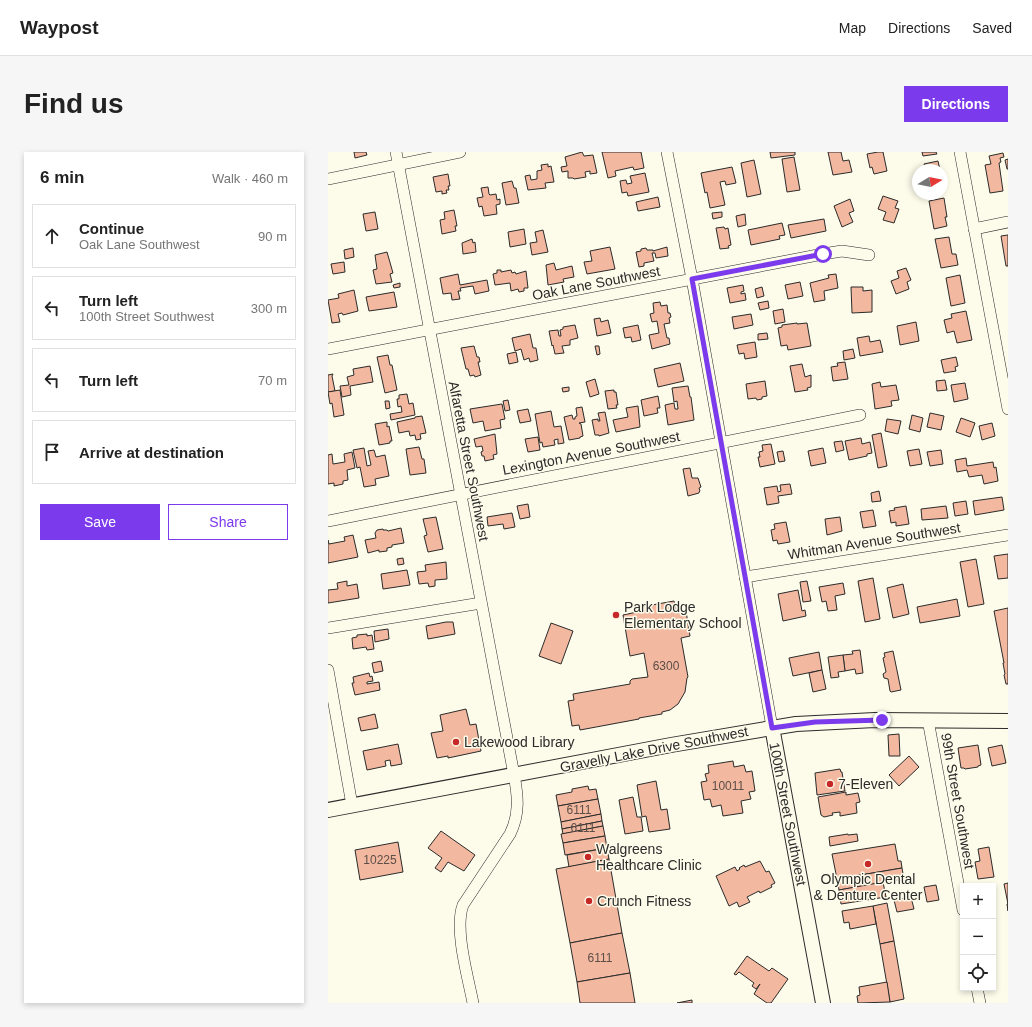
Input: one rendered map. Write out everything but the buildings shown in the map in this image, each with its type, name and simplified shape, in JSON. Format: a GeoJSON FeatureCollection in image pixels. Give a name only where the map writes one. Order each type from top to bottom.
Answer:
{"type":"FeatureCollection","features":[{"type":"Feature","properties":{"kind":"main road","name":"Gravelly Lake Drive Southwest"},"geometry":{"type":"LineString","coordinates":[[328,810],[671,745],[796,724],[835,721],[1008,721]]}},
{"type":"Feature","properties":{"kind":"main road","name":"100th Street Southwest"},"geometry":{"type":"LineString","coordinates":[[772,728],[824,1003]]}},
{"type":"Feature","properties":{"kind":"street","name":"Alfaretta Street Southwest"},"geometry":{"type":"LineString","coordinates":[[396,152],[518,802],[517,816],[513,828],[463,905],[460,913],[460,937],[473,1003]]}},
{"type":"Feature","properties":{"kind":"street"},"geometry":{"type":"LineString","coordinates":[[328,179],[460,152]]}},
{"type":"Feature","properties":{"kind":"street","name":"100th Street Southwest"},"geometry":{"type":"LineString","coordinates":[[667,152],[722,442],[772,728]]}},
{"type":"Feature","properties":{"kind":"street"},"geometry":{"type":"LineString","coordinates":[[960,152],[1008,409]]}},
{"type":"Feature","properties":{"kind":"street"},"geometry":{"type":"LineString","coordinates":[[974,229],[1008,222]]}},
{"type":"Feature","properties":{"kind":"street","name":"Oak Lane Southwest"},"geometry":{"type":"LineString","coordinates":[[328,349],[832,252],[851,252],[869,255]]}},
{"type":"Feature","properties":{"kind":"street","name":"Lexington Avenue Southwest"},"geometry":{"type":"LineString","coordinates":[[328,521],[860,415]]}},
{"type":"Feature","properties":{"kind":"street","name":"Whitman Avenue Southwest"},"geometry":{"type":"LineString","coordinates":[[745,577],[1008,535]]}},
{"type":"Feature","properties":{"kind":"street"},"geometry":{"type":"LineString","coordinates":[[328,628],[481,603]]}},
{"type":"Feature","properties":{"kind":"street"},"geometry":{"type":"LineString","coordinates":[[328,670],[352,805]]}},
{"type":"Feature","properties":{"kind":"street","name":"99th Street Southwest"},"geometry":{"type":"LineString","coordinates":[[928,720],[960,894]]}},
{"type":"Feature","properties":{"kind":"street"},"geometry":{"type":"LineString","coordinates":[[978,991],[980,1003]]}},
{"type":"Feature","properties":{"kind":"place","name":"Park Lodge Elementary School"},"geometry":{"type":"Point","coordinates":[616,615]}},
{"type":"Feature","properties":{"kind":"place","name":"Lakewood Library"},"geometry":{"type":"Point","coordinates":[456,742]}},
{"type":"Feature","properties":{"kind":"place","name":"7-Eleven"},"geometry":{"type":"Point","coordinates":[830,784]}},
{"type":"Feature","properties":{"kind":"place","name":"Walgreens Healthcare Clinic"},"geometry":{"type":"Point","coordinates":[588,857]}},
{"type":"Feature","properties":{"kind":"place","name":"Olympic Dental & Denture Center"},"geometry":{"type":"Point","coordinates":[868,864]}},
{"type":"Feature","properties":{"kind":"place","name":"Crunch Fitness"},"geometry":{"type":"Point","coordinates":[589,901]}},
{"type":"Feature","properties":{"kind":"route"},"geometry":{"type":"LineString","coordinates":[[823,254],[692,279],[772,728],[815,722],[882,720]]}}]}
